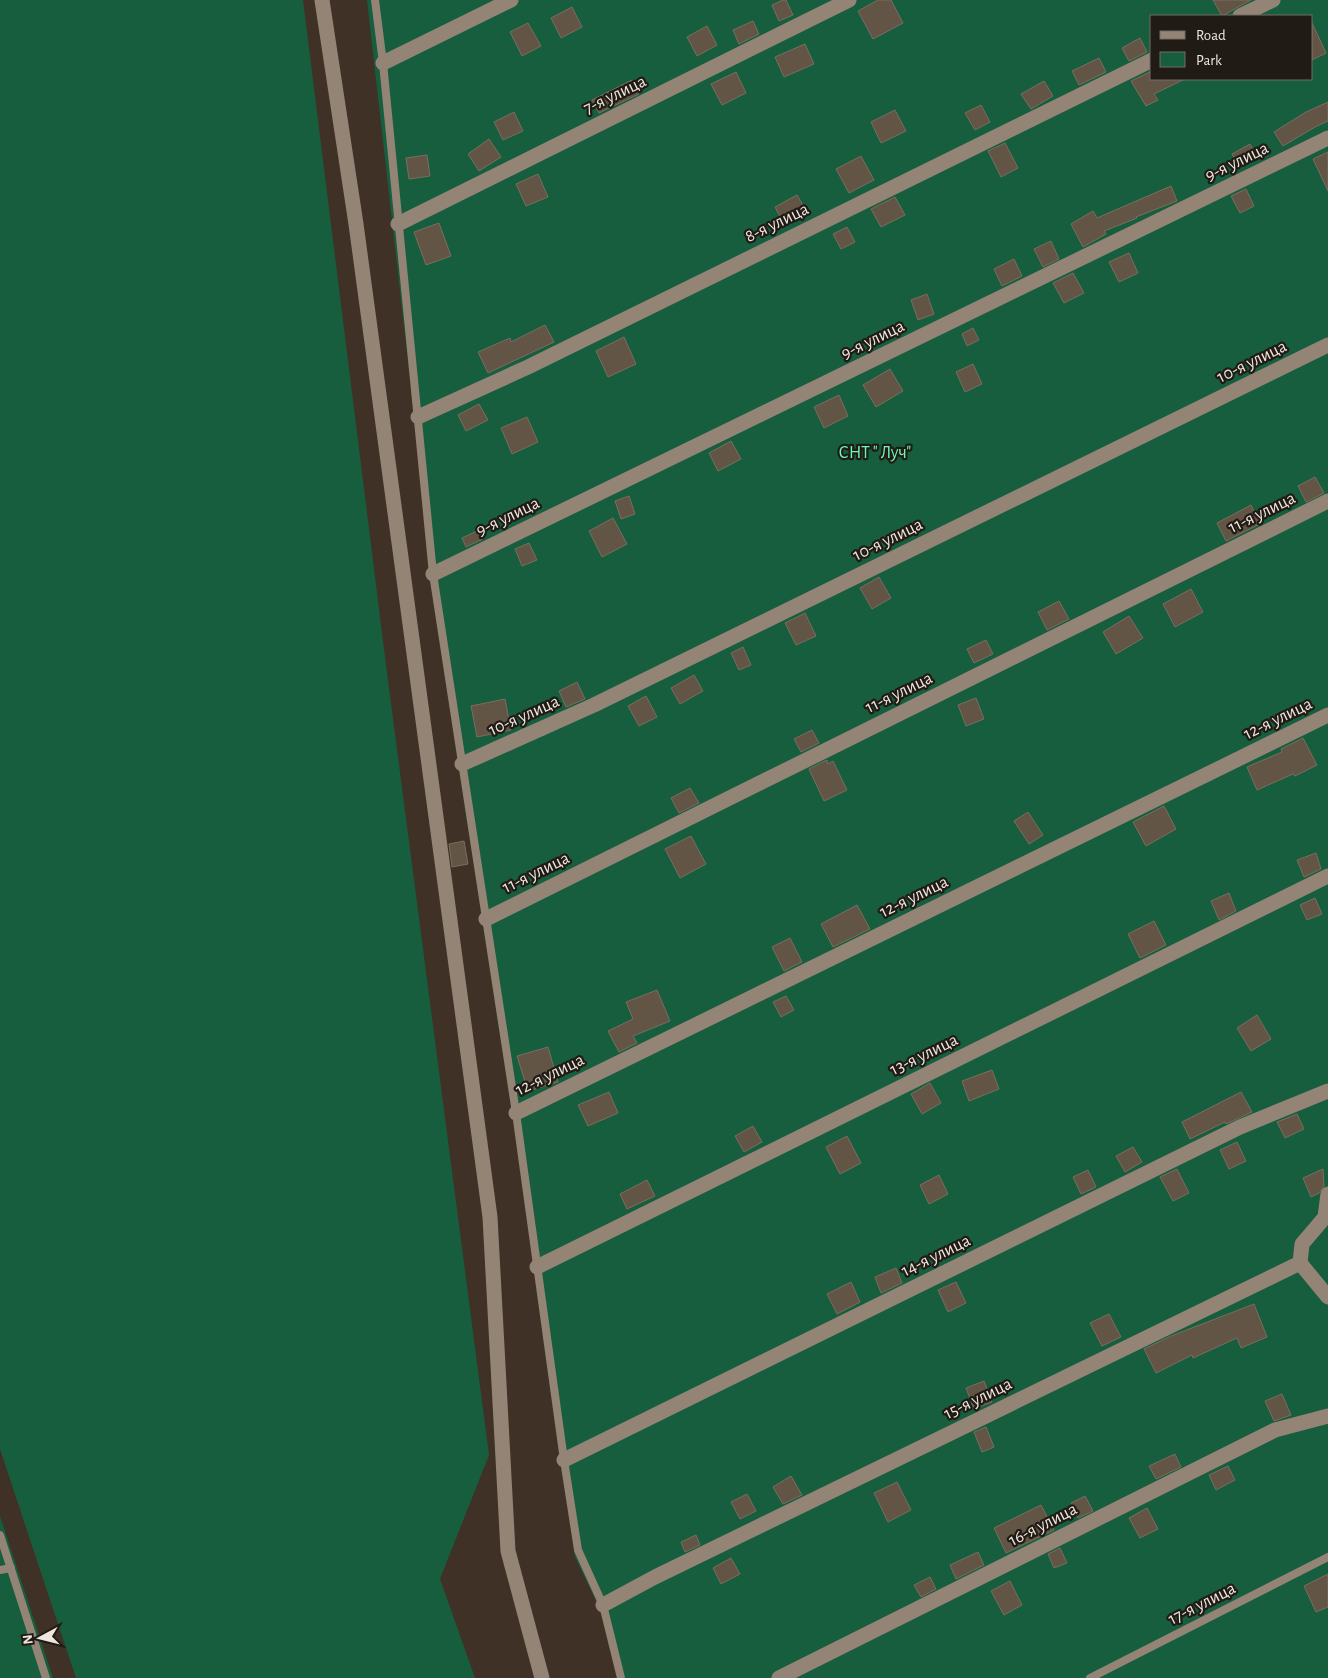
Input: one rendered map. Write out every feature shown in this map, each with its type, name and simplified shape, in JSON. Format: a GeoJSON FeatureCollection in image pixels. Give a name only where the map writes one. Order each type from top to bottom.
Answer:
{"type":"FeatureCollection","features":[{"type":"Feature","properties":{"kind":"street"},"geometry":{"type":"LineString","coordinates":[[322,0],[356,224],[490,1217],[508,1551],[542,1678]]}},
{"type":"Feature","properties":{"kind":"street"},"geometry":{"type":"LineString","coordinates":[[383,63],[511,0]]}},
{"type":"Feature","properties":{"kind":"street","name":"7-я улица"},"geometry":{"type":"LineString","coordinates":[[398,224],[850,0]]}},
{"type":"Feature","properties":{"kind":"street"},"geometry":{"type":"LineString","coordinates":[[1242,15],[1273,0]]}},
{"type":"Feature","properties":{"kind":"street","name":"8-я улица"},"geometry":{"type":"LineString","coordinates":[[418,417],[528,367],[1150,61]]}},
{"type":"Feature","properties":{"kind":"street","name":"9-я улица"},"geometry":{"type":"LineString","coordinates":[[434,574],[1328,138]]}},
{"type":"Feature","properties":{"kind":"street","name":"10-я улица"},"geometry":{"type":"LineString","coordinates":[[462,764],[594,705],[1328,345]]}},
{"type":"Feature","properties":{"kind":"street","name":"11-я улица"},"geometry":{"type":"LineString","coordinates":[[486,919],[1328,501]]}},
{"type":"Feature","properties":{"kind":"street","name":"12-я улица"},"geometry":{"type":"LineString","coordinates":[[516,1113],[1328,715]]}},
{"type":"Feature","properties":{"kind":"street","name":"13-я улица"},"geometry":{"type":"LineString","coordinates":[[537,1267],[1328,876]]}},
{"type":"Feature","properties":{"kind":"street","name":"14-я улица"},"geometry":{"type":"LineString","coordinates":[[564,1460],[1240,1127],[1328,1091]]}},
{"type":"Feature","properties":{"kind":"street"},"geometry":{"type":"LineString","coordinates":[[1328,1194],[1325,1217],[1302,1244],[1300,1263],[1328,1297]]}},
{"type":"Feature","properties":{"kind":"street","name":"15-я улица"},"geometry":{"type":"LineString","coordinates":[[603,1604],[673,1568],[1300,1263]]}},
{"type":"Feature","properties":{"kind":"street","name":"16-я улица"},"geometry":{"type":"LineString","coordinates":[[779,1678],[1275,1430],[1328,1416]]}},
{"type":"Feature","properties":{"kind":"lane"},"geometry":{"type":"LineString","coordinates":[[375,0],[383,63],[434,574],[516,1113],[578,1550],[603,1604],[621,1678]]}},
{"type":"Feature","properties":{"kind":"lane"},"geometry":{"type":"LineString","coordinates":[[0,1535],[46,1678]]}},
{"type":"Feature","properties":{"kind":"lane","name":"17-я улица"},"geometry":{"type":"LineString","coordinates":[[1090,1678],[1328,1557]]}},
{"type":"Feature","properties":{"kind":"lane"},"geometry":{"type":"LineString","coordinates":[[0,1570],[11,1568]]}},
{"type":"Feature","properties":{"kind":"green space"},"geometry":{"type":"Polygon","coordinates":[[[0,0],[303,0],[386,665],[489,1455],[440,1579],[475,1678],[76,1678],[0,1449],[0,0]]]}},
{"type":"Feature","properties":{"kind":"green space","name":"СНТ \" Луч\""},"geometry":{"type":"Polygon","coordinates":[[[367,0],[1328,0],[1328,1678],[618,1678],[601,1611],[575,1557],[546,1331],[432,573],[367,0]]]}},
{"type":"Feature","properties":{"kind":"green space"},"geometry":{"type":"Polygon","coordinates":[[[0,1516],[53,1678],[0,1678],[0,1516]]]}},
{"type":"Feature","properties":{"kind":"building"},"geometry":{"type":"Polygon","coordinates":[[[786,0],[793,15],[779,21],[772,5],[786,0]]]}},
{"type":"Feature","properties":{"kind":"building"},"geometry":{"type":"Polygon","coordinates":[[[878,0],[891,0],[903,23],[873,39],[858,11],[878,0]]]}},
{"type":"Feature","properties":{"kind":"building"},"geometry":{"type":"Polygon","coordinates":[[[1213,0],[1251,0],[1224,15],[1221,15],[1213,0]]]}},
{"type":"Feature","properties":{"kind":"building"},"geometry":{"type":"Polygon","coordinates":[[[572,7],[582,27],[561,38],[551,18],[572,7]]]}},
{"type":"Feature","properties":{"kind":"building"},"geometry":{"type":"Polygon","coordinates":[[[753,21],[759,34],[739,44],[733,30],[753,21]]]}},
{"type":"Feature","properties":{"kind":"building"},"geometry":{"type":"Polygon","coordinates":[[[528,23],[541,46],[522,56],[510,32],[528,23]]]}},
{"type":"Feature","properties":{"kind":"building"},"geometry":{"type":"Polygon","coordinates":[[[1313,25],[1326,53],[1313,60],[1313,25]]]}},
{"type":"Feature","properties":{"kind":"building"},"geometry":{"type":"Polygon","coordinates":[[[707,26],[717,45],[697,56],[687,37],[707,26]]]}},
{"type":"Feature","properties":{"kind":"building"},"geometry":{"type":"Polygon","coordinates":[[[1140,38],[1147,52],[1129,61],[1122,48],[1140,38]]]}},
{"type":"Feature","properties":{"kind":"building"},"geometry":{"type":"Polygon","coordinates":[[[805,44],[814,64],[784,77],[775,57],[805,44]]]}},
{"type":"Feature","properties":{"kind":"building"},"geometry":{"type":"Polygon","coordinates":[[[1099,58],[1106,72],[1079,85],[1072,71],[1099,58]]]}},
{"type":"Feature","properties":{"kind":"building"},"geometry":{"type":"Polygon","coordinates":[[[736,72],[746,93],[722,105],[711,84],[736,72]]]}},
{"type":"Feature","properties":{"kind":"building"},"geometry":{"type":"Polygon","coordinates":[[[1150,72],[1150,80],[1183,80],[1154,94],[1158,100],[1146,106],[1131,81],[1150,72]]]}},
{"type":"Feature","properties":{"kind":"building"},"geometry":{"type":"Polygon","coordinates":[[[632,80],[639,94],[599,113],[592,100],[632,80]]]}},
{"type":"Feature","properties":{"kind":"building"},"geometry":{"type":"Polygon","coordinates":[[[1044,81],[1053,96],[1031,109],[1021,94],[1044,81]]]}},
{"type":"Feature","properties":{"kind":"building"},"geometry":{"type":"Polygon","coordinates":[[[1328,102],[1328,121],[1283,146],[1274,132],[1306,112],[1328,102]]]}},
{"type":"Feature","properties":{"kind":"building"},"geometry":{"type":"Polygon","coordinates":[[[981,105],[990,122],[975,130],[965,113],[981,105]]]}},
{"type":"Feature","properties":{"kind":"building"},"geometry":{"type":"Polygon","coordinates":[[[895,110],[906,131],[881,143],[871,122],[895,110]]]}},
{"type":"Feature","properties":{"kind":"building"},"geometry":{"type":"Polygon","coordinates":[[[514,112],[523,131],[503,140],[494,122],[514,112]]]}},
{"type":"Feature","properties":{"kind":"building"},"geometry":{"type":"Polygon","coordinates":[[[489,139],[501,157],[479,171],[468,154],[489,139]]]}},
{"type":"Feature","properties":{"kind":"building"},"geometry":{"type":"Polygon","coordinates":[[[1005,143],[1018,168],[1001,177],[988,151],[1005,143]]]}},
{"type":"Feature","properties":{"kind":"building"},"geometry":{"type":"Polygon","coordinates":[[[1250,144],[1257,157],[1239,167],[1232,154],[1250,144]]]}},
{"type":"Feature","properties":{"kind":"building"},"geometry":{"type":"Polygon","coordinates":[[[1328,152],[1328,191],[1313,159],[1328,152]]]}},
{"type":"Feature","properties":{"kind":"building"},"geometry":{"type":"Polygon","coordinates":[[[427,155],[430,176],[409,179],[406,158],[427,155]]]}},
{"type":"Feature","properties":{"kind":"building"},"geometry":{"type":"Polygon","coordinates":[[[861,156],[874,180],[849,193],[836,169],[861,156]]]}},
{"type":"Feature","properties":{"kind":"building"},"geometry":{"type":"Polygon","coordinates":[[[538,174],[548,197],[526,206],[516,184],[538,174]]]}},
{"type":"Feature","properties":{"kind":"building"},"geometry":{"type":"Polygon","coordinates":[[[1171,186],[1177,201],[1104,231],[1106,234],[1083,247],[1071,224],[1093,211],[1097,218],[1171,186]]]}},
{"type":"Feature","properties":{"kind":"building"},"geometry":{"type":"Polygon","coordinates":[[[1246,189],[1254,206],[1240,213],[1231,196],[1246,189]]]}},
{"type":"Feature","properties":{"kind":"building"},"geometry":{"type":"Polygon","coordinates":[[[797,195],[808,214],[785,226],[775,207],[797,195]]]}},
{"type":"Feature","properties":{"kind":"building"},"geometry":{"type":"Polygon","coordinates":[[[895,197],[905,215],[881,227],[871,209],[895,197]]]}},
{"type":"Feature","properties":{"kind":"building"},"geometry":{"type":"Polygon","coordinates":[[[439,223],[451,256],[426,265],[414,232],[439,223]]]}},
{"type":"Feature","properties":{"kind":"building"},"geometry":{"type":"Polygon","coordinates":[[[847,227],[855,242],[841,249],[833,234],[847,227]]]}},
{"type":"Feature","properties":{"kind":"building"},"geometry":{"type":"Polygon","coordinates":[[[1051,241],[1059,259],[1043,267],[1034,249],[1051,241]]]}},
{"type":"Feature","properties":{"kind":"building"},"geometry":{"type":"Polygon","coordinates":[[[1129,253],[1138,273],[1119,282],[1109,262],[1129,253]]]}},
{"type":"Feature","properties":{"kind":"building"},"geometry":{"type":"Polygon","coordinates":[[[1014,259],[1022,276],[1002,286],[994,269],[1014,259]]]}},
{"type":"Feature","properties":{"kind":"building"},"geometry":{"type":"Polygon","coordinates":[[[1073,273],[1084,293],[1064,303],[1053,283],[1073,273]]]}},
{"type":"Feature","properties":{"kind":"building"},"geometry":{"type":"Polygon","coordinates":[[[927,294],[934,314],[918,320],[911,300],[927,294]]]}},
{"type":"Feature","properties":{"kind":"building"},"geometry":{"type":"Polygon","coordinates":[[[545,325],[554,342],[488,373],[478,352],[510,338],[511,342],[545,325]]]}},
{"type":"Feature","properties":{"kind":"building"},"geometry":{"type":"Polygon","coordinates":[[[973,328],[979,340],[967,346],[962,334],[973,328]]]}},
{"type":"Feature","properties":{"kind":"building"},"geometry":{"type":"Polygon","coordinates":[[[624,337],[636,364],[608,377],[596,351],[624,337]]]}},
{"type":"Feature","properties":{"kind":"building"},"geometry":{"type":"Polygon","coordinates":[[[973,364],[982,384],[965,392],[956,372],[973,364]]]}},
{"type":"Feature","properties":{"kind":"building"},"geometry":{"type":"Polygon","coordinates":[[[890,369],[903,391],[876,407],[863,385],[890,369]]]}},
{"type":"Feature","properties":{"kind":"building"},"geometry":{"type":"Polygon","coordinates":[[[839,395],[848,416],[824,428],[814,407],[839,395]]]}},
{"type":"Feature","properties":{"kind":"building"},"geometry":{"type":"Polygon","coordinates":[[[479,404],[488,420],[466,431],[458,415],[479,404]]]}},
{"type":"Feature","properties":{"kind":"building"},"geometry":{"type":"Polygon","coordinates":[[[527,417],[538,442],[512,454],[501,428],[527,417]]]}},
{"type":"Feature","properties":{"kind":"building"},"geometry":{"type":"Polygon","coordinates":[[[731,441],[741,459],[718,471],[709,453],[731,441]]]}},
{"type":"Feature","properties":{"kind":"building"},"geometry":{"type":"Polygon","coordinates":[[[1315,477],[1324,493],[1306,502],[1298,486],[1315,477]]]}},
{"type":"Feature","properties":{"kind":"building"},"geometry":{"type":"Polygon","coordinates":[[[629,496],[635,514],[621,519],[615,501],[629,496]]]}},
{"type":"Feature","properties":{"kind":"building"},"geometry":{"type":"Polygon","coordinates":[[[1251,505],[1260,524],[1226,541],[1217,523],[1251,505]]]}},
{"type":"Feature","properties":{"kind":"building"},"geometry":{"type":"Polygon","coordinates":[[[613,518],[627,544],[602,557],[589,531],[613,518]]]}},
{"type":"Feature","properties":{"kind":"building"},"geometry":{"type":"Polygon","coordinates":[[[479,530],[483,539],[466,547],[462,538],[479,530]]]}},
{"type":"Feature","properties":{"kind":"building"},"geometry":{"type":"Polygon","coordinates":[[[529,543],[537,560],[522,566],[515,549],[529,543]]]}},
{"type":"Feature","properties":{"kind":"building"},"geometry":{"type":"Polygon","coordinates":[[[879,577],[891,598],[872,609],[860,588],[879,577]]]}},
{"type":"Feature","properties":{"kind":"building"},"geometry":{"type":"Polygon","coordinates":[[[1191,589],[1203,612],[1175,627],[1163,604],[1191,589]]]}},
{"type":"Feature","properties":{"kind":"building"},"geometry":{"type":"Polygon","coordinates":[[[1059,601],[1069,619],[1047,630],[1038,612],[1059,601]]]}},
{"type":"Feature","properties":{"kind":"building"},"geometry":{"type":"Polygon","coordinates":[[[805,613],[816,636],[796,645],[785,623],[805,613]]]}},
{"type":"Feature","properties":{"kind":"building"},"geometry":{"type":"Polygon","coordinates":[[[1129,616],[1143,638],[1116,654],[1103,632],[1129,616]]]}},
{"type":"Feature","properties":{"kind":"building"},"geometry":{"type":"Polygon","coordinates":[[[986,640],[993,654],[974,663],[967,649],[986,640]]]}},
{"type":"Feature","properties":{"kind":"building"},"geometry":{"type":"Polygon","coordinates":[[[743,647],[751,665],[739,670],[731,653],[743,647]]]}},
{"type":"Feature","properties":{"kind":"building"},"geometry":{"type":"Polygon","coordinates":[[[694,675],[703,691],[680,704],[671,688],[694,675]]]}},
{"type":"Feature","properties":{"kind":"building"},"geometry":{"type":"Polygon","coordinates":[[[577,682],[585,699],[566,707],[559,691],[577,682]]]}},
{"type":"Feature","properties":{"kind":"building"},"geometry":{"type":"Polygon","coordinates":[[[646,696],[657,717],[639,726],[628,706],[646,696]]]}},
{"type":"Feature","properties":{"kind":"building"},"geometry":{"type":"Polygon","coordinates":[[[976,698],[984,719],[966,726],[958,705],[976,698]]]}},
{"type":"Feature","properties":{"kind":"building"},"geometry":{"type":"Polygon","coordinates":[[[505,699],[511,730],[477,737],[471,706],[505,699]]]}},
{"type":"Feature","properties":{"kind":"building"},"geometry":{"type":"Polygon","coordinates":[[[812,730],[819,743],[801,752],[794,739],[812,730]]]}},
{"type":"Feature","properties":{"kind":"building"},"geometry":{"type":"Polygon","coordinates":[[[1303,738],[1317,765],[1295,776],[1293,774],[1257,790],[1247,767],[1282,752],[1281,749],[1303,738]]]}},
{"type":"Feature","properties":{"kind":"building"},"geometry":{"type":"Polygon","coordinates":[[[827,760],[828,764],[833,761],[847,790],[824,801],[809,769],[827,760]]]}},
{"type":"Feature","properties":{"kind":"building"},"geometry":{"type":"Polygon","coordinates":[[[690,788],[699,803],[679,813],[671,798],[690,788]]]}},
{"type":"Feature","properties":{"kind":"building"},"geometry":{"type":"Polygon","coordinates":[[[1164,806],[1176,829],[1146,846],[1133,822],[1164,806]]]}},
{"type":"Feature","properties":{"kind":"building"},"geometry":{"type":"Polygon","coordinates":[[[1028,812],[1043,835],[1029,844],[1014,821],[1028,812]]]}},
{"type":"Feature","properties":{"kind":"building"},"geometry":{"type":"Polygon","coordinates":[[[691,836],[706,864],[680,878],[665,849],[691,836]]]}},
{"type":"Feature","properties":{"kind":"building"},"geometry":{"type":"Polygon","coordinates":[[[464,841],[468,864],[452,867],[449,844],[464,841]]]}},
{"type":"Feature","properties":{"kind":"building"},"geometry":{"type":"Polygon","coordinates":[[[1316,853],[1321,869],[1304,877],[1297,860],[1316,853]]]}},
{"type":"Feature","properties":{"kind":"building"},"geometry":{"type":"Polygon","coordinates":[[[1229,893],[1236,911],[1219,920],[1211,901],[1229,893]]]}},
{"type":"Feature","properties":{"kind":"building"},"geometry":{"type":"Polygon","coordinates":[[[1315,898],[1322,914],[1307,920],[1300,905],[1315,898]]]}},
{"type":"Feature","properties":{"kind":"building"},"geometry":{"type":"Polygon","coordinates":[[[857,905],[870,929],[833,947],[821,924],[857,905]]]}},
{"type":"Feature","properties":{"kind":"building"},"geometry":{"type":"Polygon","coordinates":[[[1154,921],[1166,945],[1140,958],[1128,934],[1154,921]]]}},
{"type":"Feature","properties":{"kind":"building"},"geometry":{"type":"Polygon","coordinates":[[[790,938],[802,962],[784,971],[772,947],[790,938]]]}},
{"type":"Feature","properties":{"kind":"building"},"geometry":{"type":"Polygon","coordinates":[[[657,990],[670,1021],[633,1036],[637,1043],[619,1052],[608,1031],[633,1019],[626,1002],[657,990]]]}},
{"type":"Feature","properties":{"kind":"building"},"geometry":{"type":"Polygon","coordinates":[[[786,996],[794,1010],[781,1017],[773,1002],[786,996]]]}},
{"type":"Feature","properties":{"kind":"building"},"geometry":{"type":"Polygon","coordinates":[[[1257,1015],[1271,1039],[1251,1051],[1237,1028],[1257,1015]]]}},
{"type":"Feature","properties":{"kind":"building"},"geometry":{"type":"Polygon","coordinates":[[[548,1047],[558,1082],[528,1091],[517,1056],[548,1047]]]}},
{"type":"Feature","properties":{"kind":"building"},"geometry":{"type":"Polygon","coordinates":[[[992,1070],[999,1089],[969,1101],[962,1081],[992,1070]]]}},
{"type":"Feature","properties":{"kind":"building"},"geometry":{"type":"Polygon","coordinates":[[[930,1083],[941,1103],[922,1114],[911,1094],[930,1083]]]}},
{"type":"Feature","properties":{"kind":"building"},"geometry":{"type":"Polygon","coordinates":[[[609,1092],[618,1113],[588,1126],[578,1105],[609,1092]]]}},
{"type":"Feature","properties":{"kind":"building"},"geometry":{"type":"Polygon","coordinates":[[[1241,1092],[1252,1112],[1226,1124],[1225,1122],[1190,1139],[1182,1122],[1241,1092]]]}},
{"type":"Feature","properties":{"kind":"building"},"geometry":{"type":"Polygon","coordinates":[[[1297,1114],[1304,1129],[1285,1138],[1277,1122],[1297,1114]]]}},
{"type":"Feature","properties":{"kind":"building"},"geometry":{"type":"Polygon","coordinates":[[[753,1126],[762,1142],[744,1152],[735,1136],[753,1126]]]}},
{"type":"Feature","properties":{"kind":"building"},"geometry":{"type":"Polygon","coordinates":[[[847,1136],[861,1163],[840,1174],[826,1147],[847,1136]]]}},
{"type":"Feature","properties":{"kind":"building"},"geometry":{"type":"Polygon","coordinates":[[[1237,1142],[1246,1161],[1229,1169],[1220,1150],[1237,1142]]]}},
{"type":"Feature","properties":{"kind":"building"},"geometry":{"type":"Polygon","coordinates":[[[1133,1147],[1142,1162],[1125,1172],[1116,1156],[1133,1147]]]}},
{"type":"Feature","properties":{"kind":"building"},"geometry":{"type":"Polygon","coordinates":[[[1177,1169],[1189,1193],[1173,1201],[1160,1177],[1177,1169]]]}},
{"type":"Feature","properties":{"kind":"building"},"geometry":{"type":"Polygon","coordinates":[[[1323,1169],[1324,1186],[1319,1193],[1311,1197],[1303,1178],[1323,1169]]]}},
{"type":"Feature","properties":{"kind":"building"},"geometry":{"type":"Polygon","coordinates":[[[1088,1170],[1096,1187],[1081,1194],[1073,1177],[1088,1170]]]}},
{"type":"Feature","properties":{"kind":"building"},"geometry":{"type":"Polygon","coordinates":[[[939,1175],[948,1194],[929,1204],[920,1185],[939,1175]]]}},
{"type":"Feature","properties":{"kind":"building"},"geometry":{"type":"Polygon","coordinates":[[[647,1180],[655,1196],[627,1209],[620,1194],[647,1180]]]}},
{"type":"Feature","properties":{"kind":"building"},"geometry":{"type":"Polygon","coordinates":[[[896,1268],[902,1283],[881,1293],[875,1277],[896,1268]]]}},
{"type":"Feature","properties":{"kind":"building"},"geometry":{"type":"Polygon","coordinates":[[[851,1282],[860,1302],[837,1314],[827,1294],[851,1282]]]}},
{"type":"Feature","properties":{"kind":"building"},"geometry":{"type":"Polygon","coordinates":[[[956,1282],[966,1303],[948,1312],[938,1290],[956,1282]]]}},
{"type":"Feature","properties":{"kind":"building"},"geometry":{"type":"Polygon","coordinates":[[[1254,1304],[1267,1337],[1241,1348],[1237,1338],[1193,1358],[1192,1355],[1156,1373],[1144,1349],[1171,1336],[1254,1304]]]}},
{"type":"Feature","properties":{"kind":"building"},"geometry":{"type":"Polygon","coordinates":[[[1109,1314],[1121,1337],[1102,1346],[1090,1323],[1109,1314]]]}},
{"type":"Feature","properties":{"kind":"building"},"geometry":{"type":"Polygon","coordinates":[[[984,1381],[992,1402],[974,1409],[966,1388],[984,1381]]]}},
{"type":"Feature","properties":{"kind":"building"},"geometry":{"type":"Polygon","coordinates":[[[1282,1394],[1291,1415],[1274,1421],[1265,1401],[1282,1394]]]}},
{"type":"Feature","properties":{"kind":"building"},"geometry":{"type":"Polygon","coordinates":[[[986,1427],[994,1447],[982,1452],[974,1432],[986,1427]]]}},
{"type":"Feature","properties":{"kind":"building"},"geometry":{"type":"Polygon","coordinates":[[[1175,1454],[1181,1467],[1156,1479],[1149,1466],[1175,1454]]]}},
{"type":"Feature","properties":{"kind":"building"},"geometry":{"type":"Polygon","coordinates":[[[1228,1466],[1235,1480],[1216,1490],[1209,1475],[1228,1466]]]}},
{"type":"Feature","properties":{"kind":"building"},"geometry":{"type":"Polygon","coordinates":[[[791,1476],[802,1495],[783,1504],[773,1487],[791,1476]]]}},
{"type":"Feature","properties":{"kind":"building"},"geometry":{"type":"Polygon","coordinates":[[[897,1482],[911,1510],[888,1522],[874,1493],[897,1482]]]}},
{"type":"Feature","properties":{"kind":"building"},"geometry":{"type":"Polygon","coordinates":[[[747,1494],[756,1511],[740,1519],[731,1502],[747,1494]]]}},
{"type":"Feature","properties":{"kind":"building"},"geometry":{"type":"Polygon","coordinates":[[[1085,1496],[1093,1511],[1078,1518],[1071,1503],[1085,1496]]]}},
{"type":"Feature","properties":{"kind":"building"},"geometry":{"type":"Polygon","coordinates":[[[1041,1505],[1054,1530],[1006,1553],[994,1528],[1041,1505]]]}},
{"type":"Feature","properties":{"kind":"building"},"geometry":{"type":"Polygon","coordinates":[[[1147,1508],[1158,1529],[1140,1538],[1129,1518],[1147,1508]]]}},
{"type":"Feature","properties":{"kind":"building"},"geometry":{"type":"Polygon","coordinates":[[[696,1535],[700,1545],[685,1552],[681,1542],[696,1535]]]}},
{"type":"Feature","properties":{"kind":"building"},"geometry":{"type":"Polygon","coordinates":[[[1060,1548],[1067,1563],[1054,1568],[1048,1554],[1060,1548]]]}},
{"type":"Feature","properties":{"kind":"building"},"geometry":{"type":"Polygon","coordinates":[[[978,1552],[984,1565],[956,1579],[950,1565],[978,1552]]]}},
{"type":"Feature","properties":{"kind":"building"},"geometry":{"type":"Polygon","coordinates":[[[731,1558],[740,1574],[721,1584],[713,1568],[731,1558]]]}},
{"type":"Feature","properties":{"kind":"building"},"geometry":{"type":"Polygon","coordinates":[[[1328,1574],[1328,1607],[1316,1612],[1304,1586],[1328,1574]]]}},
{"type":"Feature","properties":{"kind":"building"},"geometry":{"type":"Polygon","coordinates":[[[930,1577],[936,1589],[921,1597],[914,1585],[930,1577]]]}},
{"type":"Feature","properties":{"kind":"building"},"geometry":{"type":"Polygon","coordinates":[[[1010,1581],[1022,1605],[1004,1615],[991,1591],[1010,1581]]]}}]}
